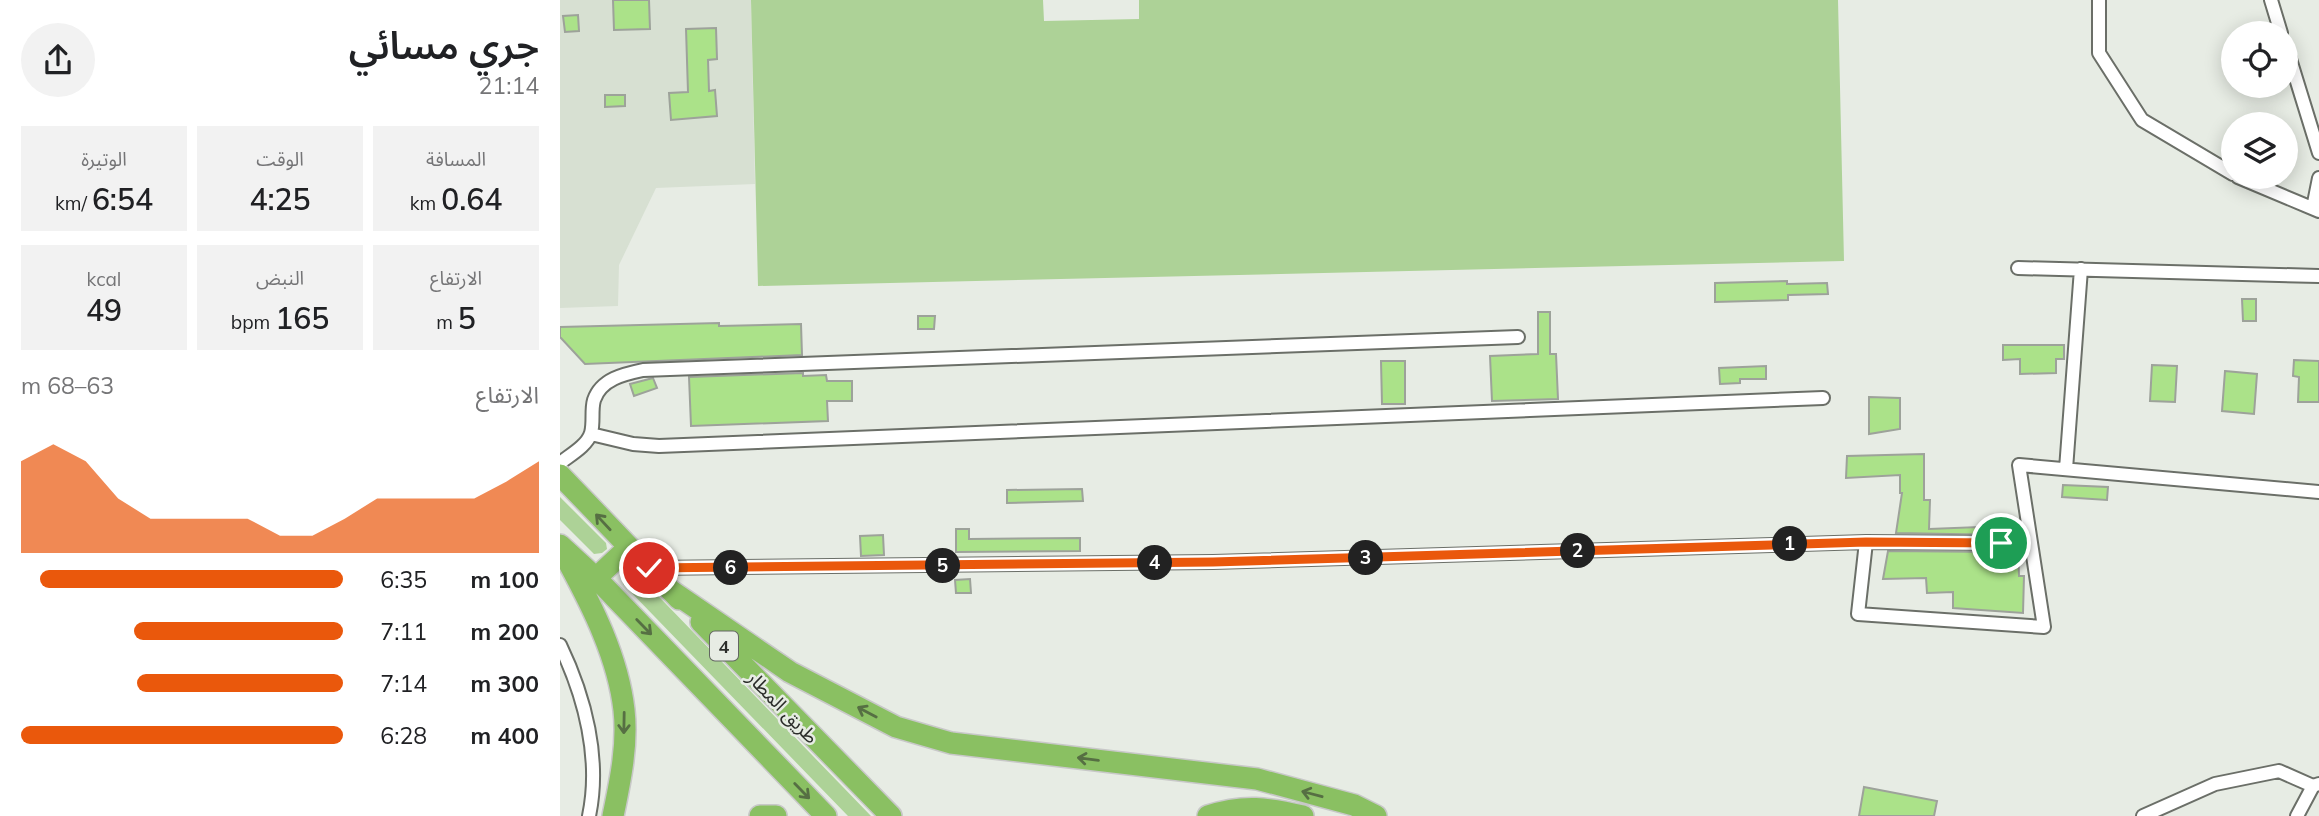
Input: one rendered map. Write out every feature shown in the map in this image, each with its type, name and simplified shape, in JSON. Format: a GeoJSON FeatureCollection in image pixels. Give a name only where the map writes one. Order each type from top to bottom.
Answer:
{"type":"FeatureCollection","features":[{"type":"Feature","properties":{"kind":"highway","name":"طريق المطار"},"geometry":{"type":"LineString","coordinates":[[560,475],[891,816]]}},
{"type":"Feature","properties":{"kind":"highway"},"geometry":{"type":"LineString","coordinates":[[560,545],[594,611],[619,681],[625,711],[620,783],[613,816]]}},
{"type":"Feature","properties":{"kind":"highway","name":"4"},"geometry":{"type":"LineString","coordinates":[[560,545],[596,578],[826,816]]}},
{"type":"Feature","properties":{"kind":"highway"},"geometry":{"type":"LineString","coordinates":[[596,578],[628,548]]}},
{"type":"Feature","properties":{"kind":"highway"},"geometry":{"type":"LineString","coordinates":[[670,590],[790,671],[896,727],[951,743],[1257,779],[1353,805],[1376,816]]}},
{"type":"Feature","properties":{"kind":"highway"},"geometry":{"type":"LineString","coordinates":[[1208,816],[1265,808],[1303,816]]}},
{"type":"Feature","properties":{"kind":"highway"},"geometry":{"type":"LineString","coordinates":[[760,816],[776,816]]}},
{"type":"Feature","properties":{"kind":"street"},"geometry":{"type":"LineString","coordinates":[[2099,0],[2099,53],[2142,120],[2221,167]]}},
{"type":"Feature","properties":{"kind":"street"},"geometry":{"type":"LineString","coordinates":[[2271,0],[2277,21]]}},
{"type":"Feature","properties":{"kind":"street"},"geometry":{"type":"LineString","coordinates":[[2298,85],[2319,153]]}},
{"type":"Feature","properties":{"kind":"street"},"geometry":{"type":"LineString","coordinates":[[2266,189],[2316,210],[2319,177]]}},
{"type":"Feature","properties":{"kind":"street"},"geometry":{"type":"LineString","coordinates":[[2018,268],[2319,276]]}},
{"type":"Feature","properties":{"kind":"street"},"geometry":{"type":"LineString","coordinates":[[2066,469],[2081,269]]}},
{"type":"Feature","properties":{"kind":"street"},"geometry":{"type":"LineString","coordinates":[[560,463],[581,447],[591,434],[594,399],[604,386],[619,375],[643,370],[1518,337]]}},
{"type":"Feature","properties":{"kind":"street"},"geometry":{"type":"LineString","coordinates":[[591,434],[634,444],[659,446],[1823,398]]}},
{"type":"Feature","properties":{"kind":"street"},"geometry":{"type":"LineString","coordinates":[[1866,542],[1858,614],[2045,627],[2019,465],[2319,492]]}},
{"type":"Feature","properties":{"kind":"street"},"geometry":{"type":"LineString","coordinates":[[649,568],[1213,562],[1866,542],[2001,543]]}},
{"type":"Feature","properties":{"kind":"street"},"geometry":{"type":"LineString","coordinates":[[560,645],[583,704],[590,738],[592,792],[589,816]]}},
{"type":"Feature","properties":{"kind":"street"},"geometry":{"type":"LineString","coordinates":[[2143,816],[2215,784],[2279,771],[2316,785],[2297,816]]}},
{"type":"Feature","properties":{"kind":"shaded area"},"geometry":{"type":"Polygon","coordinates":[[[560,0],[751,0],[755,184],[656,188],[619,265],[618,306],[560,308],[560,0]]]}},
{"type":"Feature","properties":{"kind":"green space"},"geometry":{"type":"Polygon","coordinates":[[[751,0],[1043,0],[1044,21],[1139,19],[1139,0],[1838,0],[1844,261],[758,286],[751,0]]]}},
{"type":"Feature","properties":{"kind":"green space"},"geometry":{"type":"Polygon","coordinates":[[[560,497],[606,543],[607,549],[594,554],[560,520],[560,497]]]}},
{"type":"Feature","properties":{"kind":"green space"},"geometry":{"type":"Polygon","coordinates":[[[627,573],[636,573],[871,816],[848,816],[623,584],[627,573]]]}},
{"type":"Feature","properties":{"kind":"building"},"geometry":{"type":"Polygon","coordinates":[[[613,0],[649,0],[650,29],[614,30],[613,0]]]}},
{"type":"Feature","properties":{"kind":"building"},"geometry":{"type":"Polygon","coordinates":[[[578,15],[579,31],[565,32],[563,16],[578,15]]]}},
{"type":"Feature","properties":{"kind":"building"},"geometry":{"type":"Polygon","coordinates":[[[716,28],[717,59],[708,60],[709,91],[715,90],[717,116],[671,120],[669,93],[688,92],[686,29],[716,28]]]}},
{"type":"Feature","properties":{"kind":"building"},"geometry":{"type":"Polygon","coordinates":[[[605,95],[625,95],[625,106],[605,107],[605,95]]]}},
{"type":"Feature","properties":{"kind":"building"},"geometry":{"type":"Polygon","coordinates":[[[1787,281],[1787,284],[1827,283],[1828,294],[1788,295],[1788,300],[1715,302],[1715,283],[1787,281]]]}},
{"type":"Feature","properties":{"kind":"building"},"geometry":{"type":"Polygon","coordinates":[[[2242,299],[2256,299],[2256,321],[2243,321],[2242,299]]]}},
{"type":"Feature","properties":{"kind":"building"},"geometry":{"type":"Polygon","coordinates":[[[1538,312],[1550,312],[1550,354],[1556,354],[1558,399],[1492,401],[1490,356],[1538,354],[1538,312]]]}},
{"type":"Feature","properties":{"kind":"building"},"geometry":{"type":"Polygon","coordinates":[[[918,316],[935,316],[934,329],[918,329],[918,316]]]}},
{"type":"Feature","properties":{"kind":"building"},"geometry":{"type":"Polygon","coordinates":[[[719,323],[719,326],[801,324],[802,355],[585,364],[560,337],[560,327],[719,323]]]}},
{"type":"Feature","properties":{"kind":"building"},"geometry":{"type":"Polygon","coordinates":[[[2003,345],[2064,345],[2064,359],[2056,359],[2056,373],[2020,374],[2020,359],[2003,360],[2003,345]]]}},
{"type":"Feature","properties":{"kind":"building"},"geometry":{"type":"Polygon","coordinates":[[[2294,360],[2319,361],[2319,402],[2298,402],[2299,377],[2293,376],[2294,360]]]}},
{"type":"Feature","properties":{"kind":"building"},"geometry":{"type":"Polygon","coordinates":[[[1381,361],[1405,361],[1405,404],[1382,404],[1381,361]]]}},
{"type":"Feature","properties":{"kind":"building"},"geometry":{"type":"Polygon","coordinates":[[[2152,365],[2177,366],[2175,402],[2150,401],[2152,365]]]}},
{"type":"Feature","properties":{"kind":"building"},"geometry":{"type":"Polygon","coordinates":[[[1766,366],[1766,379],[1740,379],[1740,383],[1720,384],[1719,368],[1766,366]]]}},
{"type":"Feature","properties":{"kind":"building"},"geometry":{"type":"Polygon","coordinates":[[[2225,371],[2257,374],[2254,414],[2222,411],[2225,371]]]}},
{"type":"Feature","properties":{"kind":"building"},"geometry":{"type":"Polygon","coordinates":[[[803,373],[803,376],[826,375],[827,381],[852,381],[852,401],[827,401],[828,421],[691,426],[689,377],[803,373]]]}},
{"type":"Feature","properties":{"kind":"building"},"geometry":{"type":"Polygon","coordinates":[[[653,378],[657,388],[634,396],[630,384],[653,378]]]}},
{"type":"Feature","properties":{"kind":"building"},"geometry":{"type":"Polygon","coordinates":[[[1869,397],[1900,398],[1900,429],[1869,434],[1869,397]]]}},
{"type":"Feature","properties":{"kind":"building"},"geometry":{"type":"Polygon","coordinates":[[[1924,454],[1924,500],[1930,500],[1929,529],[2005,526],[2005,535],[1896,533],[1902,493],[1900,475],[1846,478],[1847,456],[1924,454]]]}},
{"type":"Feature","properties":{"kind":"building"},"geometry":{"type":"Polygon","coordinates":[[[2063,485],[2108,487],[2107,500],[2062,497],[2063,485]]]}},
{"type":"Feature","properties":{"kind":"building"},"geometry":{"type":"Polygon","coordinates":[[[1082,489],[1083,501],[1007,503],[1007,490],[1082,489]]]}},
{"type":"Feature","properties":{"kind":"building"},"geometry":{"type":"Polygon","coordinates":[[[956,529],[969,529],[969,539],[1080,538],[1080,551],[956,552],[956,529]]]}},
{"type":"Feature","properties":{"kind":"building"},"geometry":{"type":"Polygon","coordinates":[[[883,535],[884,555],[861,556],[860,536],[883,535]]]}},
{"type":"Feature","properties":{"kind":"building"},"geometry":{"type":"Polygon","coordinates":[[[2008,548],[2018,548],[2019,576],[2024,576],[2023,613],[1953,608],[1953,592],[1927,593],[1926,578],[1883,579],[1888,551],[2001,552],[2008,548]]]}},
{"type":"Feature","properties":{"kind":"building"},"geometry":{"type":"Polygon","coordinates":[[[970,579],[971,593],[956,593],[955,580],[970,579]]]}},
{"type":"Feature","properties":{"kind":"building"},"geometry":{"type":"Polygon","coordinates":[[[1864,787],[1937,801],[1934,816],[1859,816],[1864,787]]]}},
{"type":"Feature","properties":{"kind":"route"},"geometry":{"type":"LineString","coordinates":[[649,568],[1213,562],[1866,542],[2001,543]]}}]}
